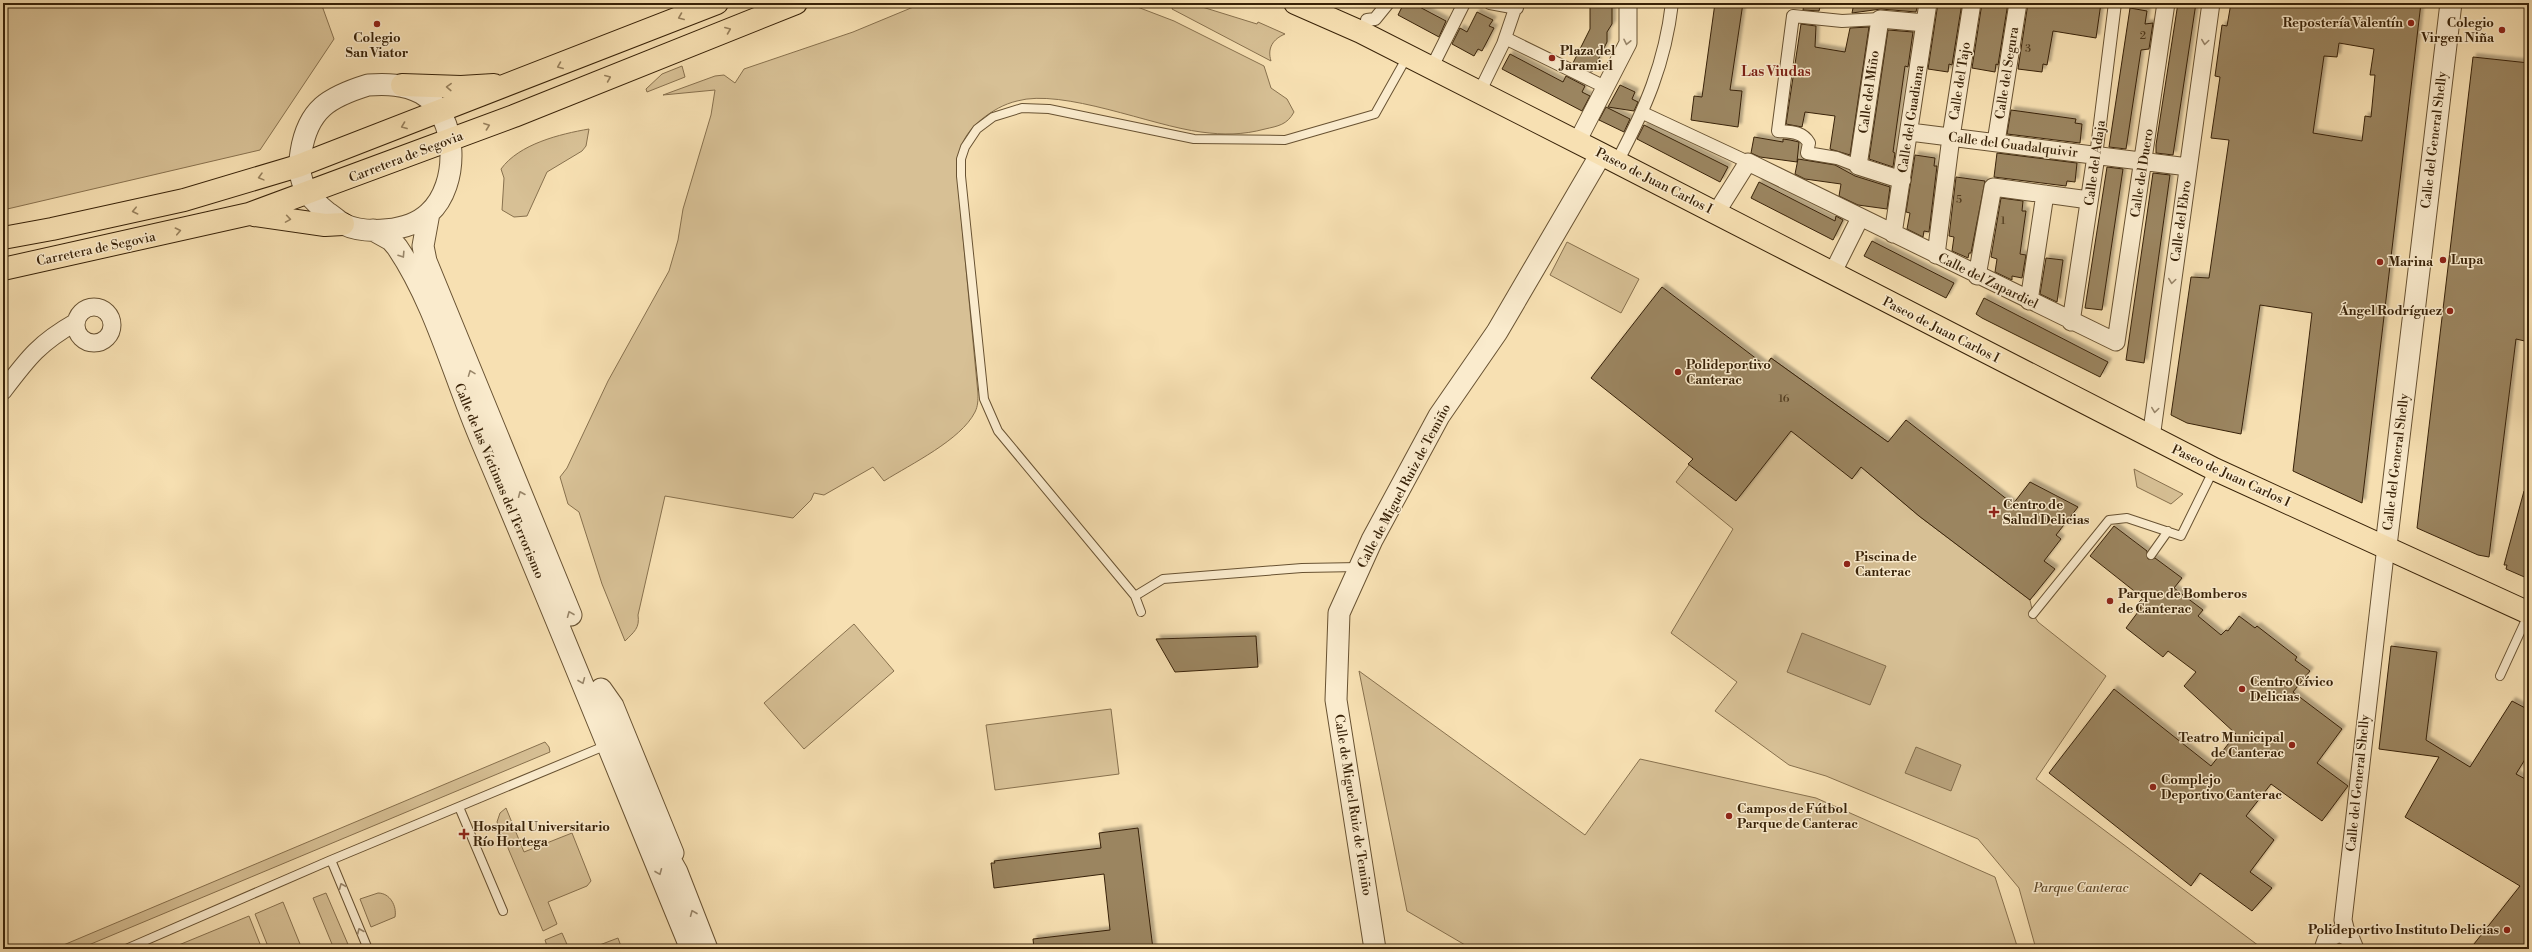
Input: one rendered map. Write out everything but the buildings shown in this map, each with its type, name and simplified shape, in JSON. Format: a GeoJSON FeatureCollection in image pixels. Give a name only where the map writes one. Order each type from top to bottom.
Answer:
{"type":"FeatureCollection","features":[{"type":"Feature","properties":{"kind":"main road"},"geometry":{"type":"LineString","coordinates":[[3,238],[52,229],[184,200],[298,166],[441,113],[717,3]]}},
{"type":"Feature","properties":{"kind":"main road","name":"Carretera de Segovia"},"geometry":{"type":"LineString","coordinates":[[3,268],[249,214],[450,140],[796,3]]}},
{"type":"Feature","properties":{"kind":"main road","name":"Paseo de Juan Carlos I"},"geometry":{"type":"LineString","coordinates":[[1296,3],[1364,26]]}},
{"type":"Feature","properties":{"kind":"main road","name":"Paseo de Juan Carlos I"},"geometry":{"type":"LineString","coordinates":[[1330,3],[1406,57],[1609,158],[2151,438],[2214,469],[2386,546],[2529,613]]}},
{"type":"Feature","properties":{"kind":"main road"},"geometry":{"type":"LineString","coordinates":[[402,85],[461,87],[515,84]]}},
{"type":"Feature","properties":{"kind":"main road"},"geometry":{"type":"LineString","coordinates":[[249,214],[325,225],[343,224]]}},
{"type":"Feature","properties":{"kind":"street"},"geometry":{"type":"LineString","coordinates":[[1364,26],[1375,18],[1388,3]]}},
{"type":"Feature","properties":{"kind":"street"},"geometry":{"type":"LineString","coordinates":[[1431,69],[1464,3]]}},
{"type":"Feature","properties":{"kind":"street"},"geometry":{"type":"LineString","coordinates":[[1479,93],[1505,38],[1517,6],[1490,3]]}},
{"type":"Feature","properties":{"kind":"street"},"geometry":{"type":"LineString","coordinates":[[1577,142],[1628,43],[1628,3]]}},
{"type":"Feature","properties":{"kind":"street"},"geometry":{"type":"LineString","coordinates":[[1609,158],[1643,113],[1668,39],[1672,3]]}},
{"type":"Feature","properties":{"kind":"street","name":"Calle del Guadiana"},"geometry":{"type":"LineString","coordinates":[[1893,234],[1910,132],[1928,3]]}},
{"type":"Feature","properties":{"kind":"street","name":"Calle del Tajo"},"geometry":{"type":"LineString","coordinates":[[1936,255],[1951,137],[1972,3]]}},
{"type":"Feature","properties":{"kind":"street","name":"Calle del Segura"},"geometry":{"type":"LineString","coordinates":[[1996,142],[2018,3]]}},
{"type":"Feature","properties":{"kind":"street","name":"Calle del Adaja"},"geometry":{"type":"LineString","coordinates":[[2071,322],[2096,156],[2115,3]]}},
{"type":"Feature","properties":{"kind":"street","name":"Calle del Duero"},"geometry":{"type":"LineString","coordinates":[[2116,342],[2144,162],[2166,3]]}},
{"type":"Feature","properties":{"kind":"street","name":"Calle del Ebro"},"geometry":{"type":"LineString","coordinates":[[2151,438],[2211,3]]}},
{"type":"Feature","properties":{"kind":"street","name":"Calle del General Shelly"},"geometry":{"type":"LineString","coordinates":[[2345,935],[2386,546],[2451,3]]}},
{"type":"Feature","properties":{"kind":"street"},"geometry":{"type":"LineString","coordinates":[[1902,180],[1837,158],[1807,153],[1809,143],[1805,137],[1796,133],[1778,131],[1792,16],[1842,21],[1880,19],[1925,24]]}},
{"type":"Feature","properties":{"kind":"street","name":"Calle del Miño"},"geometry":{"type":"LineString","coordinates":[[1858,166],[1880,19]]}},
{"type":"Feature","properties":{"kind":"street"},"geometry":{"type":"LineString","coordinates":[[1505,38],[1605,87]]}},
{"type":"Feature","properties":{"kind":"street"},"geometry":{"type":"LineString","coordinates":[[368,85],[402,85],[422,94],[441,113],[450,140],[452,169],[440,196],[429,214],[401,227],[373,230],[343,224],[306,194],[298,166],[303,134],[310,119],[322,106],[346,92],[368,85]]}},
{"type":"Feature","properties":{"kind":"street","name":"Calle del Zapardiel"},"geometry":{"type":"LineString","coordinates":[[1643,113],[1748,162],[2071,322],[2116,342]]}},
{"type":"Feature","properties":{"kind":"street","name":"Calle del Guadalquivir"},"geometry":{"type":"LineString","coordinates":[[1910,132],[2188,167]]}},
{"type":"Feature","properties":{"kind":"street","name":"Calle de Miguel Ruiz de Temiño"},"geometry":{"type":"LineString","coordinates":[[1376,949],[1336,700],[1339,614],[1372,540],[1439,416],[1497,332],[1609,158]]}},
{"type":"Feature","properties":{"kind":"street"},"geometry":{"type":"LineString","coordinates":[[1716,214],[1748,162]]}},
{"type":"Feature","properties":{"kind":"street"},"geometry":{"type":"LineString","coordinates":[[1977,276],[1993,187],[2089,200]]}},
{"type":"Feature","properties":{"kind":"street"},"geometry":{"type":"LineString","coordinates":[[2029,301],[2045,194]]}},
{"type":"Feature","properties":{"kind":"street","name":"Calle de las Víctimas del Terrorismo"},"geometry":{"type":"LineString","coordinates":[[429,214],[423,246],[426,261],[601,689],[612,726],[608,745]]}},
{"type":"Feature","properties":{"kind":"street"},"geometry":{"type":"LineString","coordinates":[[1832,274],[1860,218]]}},
{"type":"Feature","properties":{"kind":"street","name":"Calle de las Víctimas del Terrorismo"},"geometry":{"type":"LineString","coordinates":[[373,230],[391,240],[397,247],[426,302],[466,406],[608,745],[691,949]]}},
{"type":"Feature","properties":{"kind":"street"},"geometry":{"type":"LineString","coordinates":[[3,391],[30,356],[50,337],[78,330]]}},
{"type":"Feature","properties":{"kind":"street","name":"Calle de las Víctimas del Terrorismo"},"geometry":{"type":"LineString","coordinates":[[601,689],[613,706],[672,848],[677,872]]}},
{"type":"Feature","properties":{"kind":"street","name":"Calle de las Víctimas del Terrorismo"},"geometry":{"type":"LineString","coordinates":[[608,745],[617,749],[625,757],[662,848],[677,872],[708,949]]}},
{"type":"Feature","properties":{"kind":"street"},"geometry":{"type":"LineString","coordinates":[[2323,949],[2326,940],[2345,935]]}},
{"type":"Feature","properties":{"kind":"lane"},"geometry":{"type":"LineString","coordinates":[[1141,612],[1135,596],[998,431],[984,399],[960,176],[961,159],[967,141],[977,129],[993,117],[1007,111],[1035,107],[1194,139],[1285,140],[1375,114],[1406,57]]}},
{"type":"Feature","properties":{"kind":"lane"},"geometry":{"type":"LineString","coordinates":[[2033,614],[2109,520],[2127,518],[2181,536],[2214,469]]}},
{"type":"Feature","properties":{"kind":"lane"},"geometry":{"type":"LineString","coordinates":[[2151,555],[2168,531]]}},
{"type":"Feature","properties":{"kind":"lane"},"geometry":{"type":"LineString","coordinates":[[1135,596],[1163,580],[1302,568],[1359,567]]}},
{"type":"Feature","properties":{"kind":"lane"},"geometry":{"type":"LineString","coordinates":[[2500,676],[2529,613]]}},
{"type":"Feature","properties":{"kind":"lane"},"geometry":{"type":"LineString","coordinates":[[126,949],[331,860],[608,745]]}},
{"type":"Feature","properties":{"kind":"lane"},"geometry":{"type":"LineString","coordinates":[[459,807],[503,911]]}},
{"type":"Feature","properties":{"kind":"lane"},"geometry":{"type":"LineString","coordinates":[[331,860],[368,949]]}},
{"type":"Feature","properties":{"kind":"green space"},"geometry":{"type":"Polygon","coordinates":[[[3,3],[321,3],[334,39],[260,150],[3,210],[3,3]]]}},
{"type":"Feature","properties":{"kind":"green space"},"geometry":{"type":"Polygon","coordinates":[[[923,3],[1127,3],[1174,21],[1264,66],[1271,88],[1287,99],[1294,112],[1288,120],[1278,126],[1257,131],[1233,134],[1201,132],[1158,123],[1108,109],[1058,100],[1036,98],[1007,104],[998,108],[982,119],[970,131],[962,144],[957,166],[978,394],[978,403],[975,412],[959,432],[947,442],[884,481],[873,467],[824,495],[814,493],[811,500],[793,518],[665,496],[638,615],[637,627],[625,641],[602,584],[579,512],[568,504],[560,477],[567,468],[608,381],[669,271],[678,240],[683,209],[711,115],[715,90],[663,95],[715,76],[724,75],[735,83],[744,69],[853,32],[923,3]]]}},
{"type":"Feature","properties":{"kind":"green space"},"geometry":{"type":"Polygon","coordinates":[[[1174,3],[1199,3],[1199,6],[1257,24],[1258,22],[1285,34],[1277,38],[1272,44],[1270,52],[1271,61],[1172,9],[1174,3]]]}},
{"type":"Feature","properties":{"kind":"green space"},"geometry":{"type":"Polygon","coordinates":[[[682,66],[685,77],[647,92],[646,89],[662,74],[682,66]]]}},
{"type":"Feature","properties":{"kind":"green space"},"geometry":{"type":"Polygon","coordinates":[[[589,129],[586,146],[582,151],[547,172],[527,216],[514,217],[502,210],[504,178],[501,169],[509,160],[529,147],[553,137],[589,129]]]}},
{"type":"Feature","properties":{"kind":"green space"},"geometry":{"type":"Polygon","coordinates":[[[1567,242],[1639,279],[1621,313],[1550,275],[1567,242]]]}},
{"type":"Feature","properties":{"kind":"green space","name":"Piscina de Canterac"},"geometry":{"type":"Polygon","coordinates":[[[1771,358],[1888,442],[1866,471],[1919,516],[2030,600],[2033,614],[2038,622],[2106,676],[2036,779],[2263,949],[2036,949],[2019,888],[1978,839],[1826,776],[1789,765],[1715,711],[1737,682],[1671,633],[1733,529],[1676,482],[1771,358]]]}},
{"type":"Feature","properties":{"kind":"green space"},"geometry":{"type":"Polygon","coordinates":[[[2134,469],[2183,494],[2171,504],[2137,487],[2134,469]]]}},
{"type":"Feature","properties":{"kind":"green space"},"geometry":{"type":"Polygon","coordinates":[[[854,624],[894,671],[804,749],[764,703],[854,624]]]}},
{"type":"Feature","properties":{"kind":"green space","name":"Campos de Fútbol Parque de Canterac"},"geometry":{"type":"Polygon","coordinates":[[[1359,671],[1585,835],[1640,759],[1816,798],[1995,877],[2018,949],[1472,949],[1407,911],[1359,671]]]}},
{"type":"Feature","properties":{"kind":"green space"},"geometry":{"type":"Polygon","coordinates":[[[1111,709],[1119,774],[995,790],[986,725],[1111,709]]]}},
{"type":"Feature","properties":{"kind":"green space"},"geometry":{"type":"Polygon","coordinates":[[[545,742],[549,747],[550,752],[79,949],[54,949],[545,742]]]}},
{"type":"Feature","properties":{"kind":"green space"},"geometry":{"type":"Polygon","coordinates":[[[506,808],[524,852],[572,833],[591,881],[587,886],[548,902],[557,924],[543,931],[497,822],[500,813],[506,808]]]}},
{"type":"Feature","properties":{"kind":"green space"},"geometry":{"type":"Polygon","coordinates":[[[326,893],[350,949],[334,949],[313,898],[326,893]]]}},
{"type":"Feature","properties":{"kind":"green space"},"geometry":{"type":"Polygon","coordinates":[[[378,893],[386,895],[392,901],[395,909],[395,917],[371,927],[360,899],[378,893]]]}},
{"type":"Feature","properties":{"kind":"green space"},"geometry":{"type":"Polygon","coordinates":[[[283,902],[302,949],[269,949],[255,914],[283,902]]]}},
{"type":"Feature","properties":{"kind":"green space"},"geometry":{"type":"Polygon","coordinates":[[[249,916],[262,949],[169,949],[249,916]]]}},
{"type":"Feature","properties":{"kind":"green space"},"geometry":{"type":"Polygon","coordinates":[[[562,933],[569,949],[548,949],[545,940],[562,933]]]}},
{"type":"Feature","properties":{"kind":"green space"},"geometry":{"type":"Polygon","coordinates":[[[618,938],[622,949],[589,949],[618,938]]]}},
{"type":"Feature","properties":{"kind":"shaded area"},"geometry":{"type":"Polygon","coordinates":[[[1802,633],[1886,666],[1870,705],[1787,672],[1802,633]]]}},
{"type":"Feature","properties":{"kind":"shaded area"},"geometry":{"type":"Polygon","coordinates":[[[1916,747],[1961,765],[1951,791],[1905,773],[1916,747]]]}},
{"type":"Feature","properties":{"kind":"place","name":"Repostería Valentín"},"geometry":{"type":"Point","coordinates":[2411,23]}},
{"type":"Feature","properties":{"kind":"place","name":"Colegio San Viator"},"geometry":{"type":"Point","coordinates":[377,24]}},
{"type":"Feature","properties":{"kind":"place","name":"Colegio Virgen Niña"},"geometry":{"type":"Point","coordinates":[2502,30]}},
{"type":"Feature","properties":{"kind":"place","name":"Plaza del Jaramiel"},"geometry":{"type":"Point","coordinates":[1552,58]}},
{"type":"Feature","properties":{"kind":"place","name":"Lupa"},"geometry":{"type":"Point","coordinates":[2443,260]}},
{"type":"Feature","properties":{"kind":"place","name":"Marina"},"geometry":{"type":"Point","coordinates":[2380,262]}},
{"type":"Feature","properties":{"kind":"place","name":"Ángel Rodríguez"},"geometry":{"type":"Point","coordinates":[2450,311]}},
{"type":"Feature","properties":{"kind":"place","name":"Polideportivo Canterac"},"geometry":{"type":"Point","coordinates":[1678,372]}},
{"type":"Feature","properties":{"kind":"place","name":"Centro de Salud Delicias"},"geometry":{"type":"Point","coordinates":[1994,512]}},
{"type":"Feature","properties":{"kind":"place","name":"Piscina de Canterac"},"geometry":{"type":"Point","coordinates":[1847,564]}},
{"type":"Feature","properties":{"kind":"place","name":"Parque de Bomberos de Canterac"},"geometry":{"type":"Point","coordinates":[2110,601]}},
{"type":"Feature","properties":{"kind":"place","name":"Centro Cívico Delicias"},"geometry":{"type":"Point","coordinates":[2242,689]}},
{"type":"Feature","properties":{"kind":"place","name":"Teatro Municipal de Canterac"},"geometry":{"type":"Point","coordinates":[2292,745]}},
{"type":"Feature","properties":{"kind":"place","name":"Complejo Deportivo Canterac"},"geometry":{"type":"Point","coordinates":[2153,787]}},
{"type":"Feature","properties":{"kind":"place","name":"Campos de Fútbol Parque de Canterac"},"geometry":{"type":"Point","coordinates":[1729,816]}},
{"type":"Feature","properties":{"kind":"place","name":"Hospital Universitario Río Hortega"},"geometry":{"type":"Point","coordinates":[464,834]}},
{"type":"Feature","properties":{"kind":"place","name":"Polideportivo Instituto Delicias"},"geometry":{"type":"Point","coordinates":[2507,930]}},
{"type":"Feature","properties":{"kind":"district","name":"Las Viudas"},"geometry":{"type":"Point","coordinates":[1776,72]}},
{"type":"Feature","properties":{"kind":"park label","name":"Parque Canterac"},"geometry":{"type":"Point","coordinates":[2081,888]}}]}
